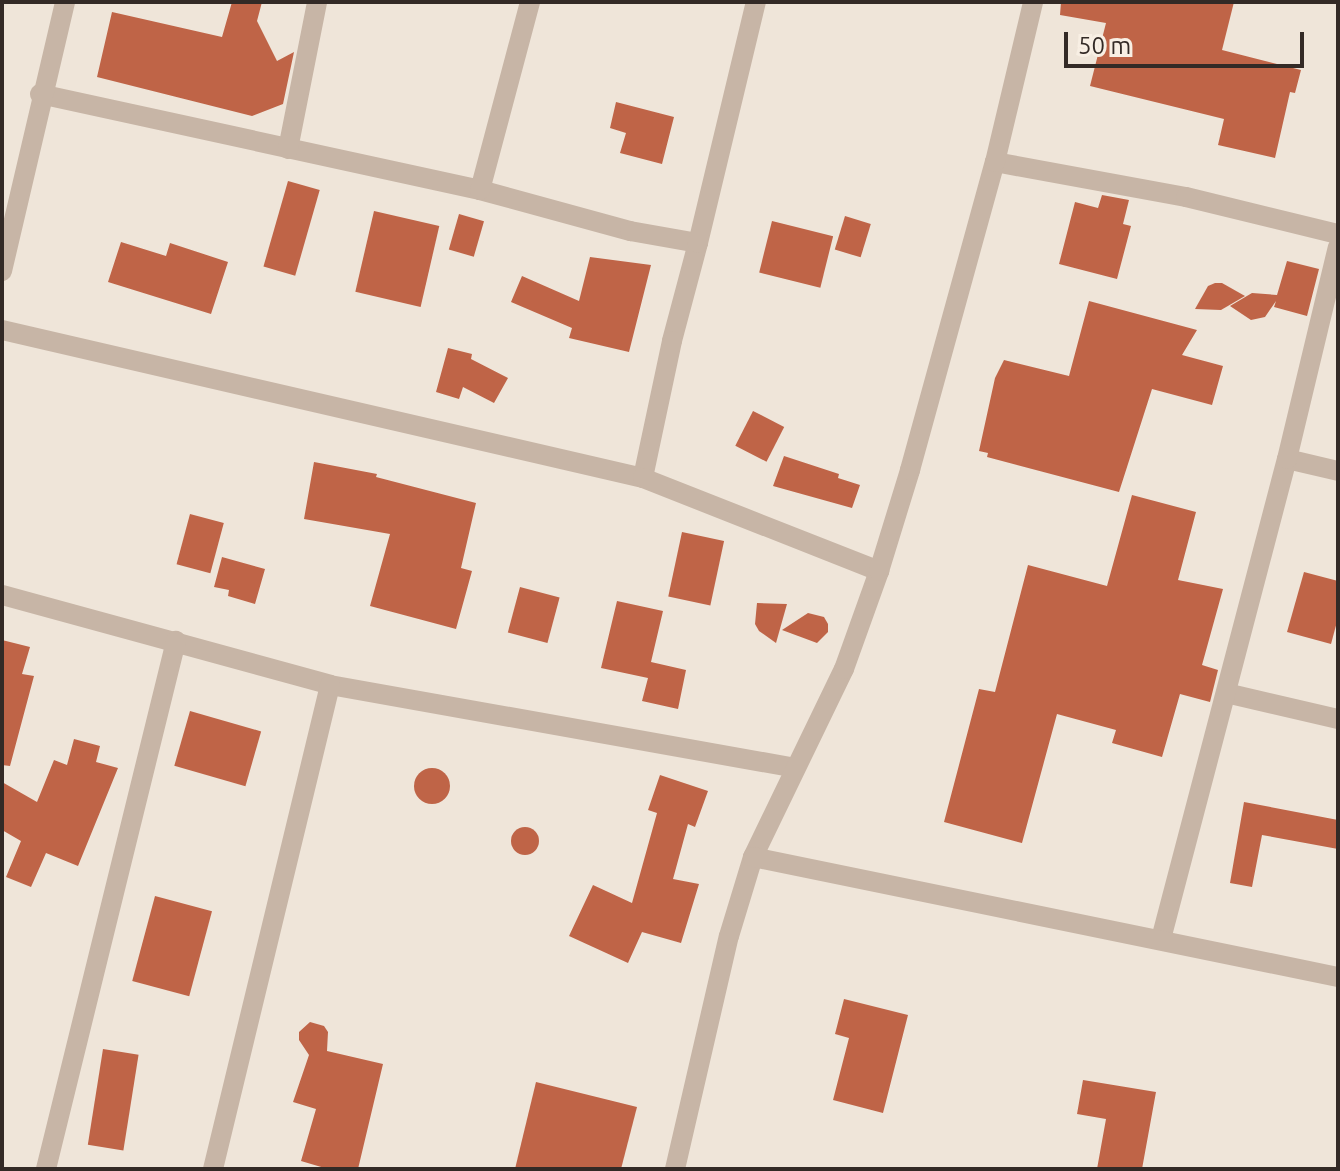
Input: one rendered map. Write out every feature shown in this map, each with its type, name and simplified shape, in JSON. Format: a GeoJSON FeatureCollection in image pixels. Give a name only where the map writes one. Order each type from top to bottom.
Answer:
{"type":"FeatureCollection","features":[{"type":"Feature","properties":{"kind":"street"},"geometry":{"type":"LineString","coordinates":[[2,271],[40,94],[65,2]]}},
{"type":"Feature","properties":{"kind":"street"},"geometry":{"type":"LineString","coordinates":[[288,149],[317,2]]}},
{"type":"Feature","properties":{"kind":"street"},"geometry":{"type":"LineString","coordinates":[[480,190],[530,2]]}},
{"type":"Feature","properties":{"kind":"street"},"geometry":{"type":"LineString","coordinates":[[643,478],[672,341],[756,2]]}},
{"type":"Feature","properties":{"kind":"street"},"geometry":{"type":"LineString","coordinates":[[675,1169],[729,936],[753,857],[844,669],[915,456],[995,162],[1033,2]]}},
{"type":"Feature","properties":{"kind":"street"},"geometry":{"type":"LineString","coordinates":[[40,94],[480,190],[630,231],[698,243]]}},
{"type":"Feature","properties":{"kind":"street"},"geometry":{"type":"LineString","coordinates":[[995,162],[1186,197],[1338,234]]}},
{"type":"Feature","properties":{"kind":"street"},"geometry":{"type":"LineString","coordinates":[[1161,939],[1287,459],[1338,247]]}},
{"type":"Feature","properties":{"kind":"street"},"geometry":{"type":"LineString","coordinates":[[2,330],[643,478],[879,571]]}},
{"type":"Feature","properties":{"kind":"street"},"geometry":{"type":"LineString","coordinates":[[1287,459],[1338,471]]}},
{"type":"Feature","properties":{"kind":"street"},"geometry":{"type":"LineString","coordinates":[[2,595],[330,685],[795,768]]}},
{"type":"Feature","properties":{"kind":"street"},"geometry":{"type":"LineString","coordinates":[[46,1169],[176,641]]}},
{"type":"Feature","properties":{"kind":"street"},"geometry":{"type":"LineString","coordinates":[[213,1169],[330,685]]}},
{"type":"Feature","properties":{"kind":"street"},"geometry":{"type":"LineString","coordinates":[[1226,693],[1338,719]]}},
{"type":"Feature","properties":{"kind":"street"},"geometry":{"type":"LineString","coordinates":[[753,857],[1338,977]]}},
{"type":"Feature","properties":{"kind":"building"},"geometry":{"type":"Polygon","coordinates":[[[232,2],[262,2],[257,21],[277,61],[294,52],[283,104],[252,116],[97,77],[112,12],[222,37],[232,2]]]}},
{"type":"Feature","properties":{"kind":"building"},"geometry":{"type":"Polygon","coordinates":[[[1061,2],[1234,2],[1222,50],[1301,70],[1295,93],[1290,92],[1275,158],[1218,145],[1224,119],[1090,86],[1106,23],[1060,15],[1061,2]]]}},
{"type":"Feature","properties":{"kind":"building"},"geometry":{"type":"Polygon","coordinates":[[[616,102],[674,117],[662,164],[620,153],[626,133],[610,128],[616,102]]]}},
{"type":"Feature","properties":{"kind":"building"},"geometry":{"type":"Polygon","coordinates":[[[288,181],[320,190],[295,276],[263,267],[288,181]]]}},
{"type":"Feature","properties":{"kind":"building"},"geometry":{"type":"Polygon","coordinates":[[[1102,195],[1129,200],[1123,224],[1131,226],[1117,279],[1059,264],[1075,202],[1098,208],[1102,195]]]}},
{"type":"Feature","properties":{"kind":"building"},"geometry":{"type":"Polygon","coordinates":[[[374,211],[439,226],[421,307],[355,292],[374,211]]]}},
{"type":"Feature","properties":{"kind":"building"},"geometry":{"type":"Polygon","coordinates":[[[459,214],[484,221],[474,257],[449,250],[459,214]]]}},
{"type":"Feature","properties":{"kind":"building"},"geometry":{"type":"Polygon","coordinates":[[[845,216],[871,224],[861,257],[835,249],[845,216]]]}},
{"type":"Feature","properties":{"kind":"building"},"geometry":{"type":"Polygon","coordinates":[[[772,221],[833,236],[820,288],[759,272],[772,221]]]}},
{"type":"Feature","properties":{"kind":"building"},"geometry":{"type":"Polygon","coordinates":[[[121,242],[166,256],[170,243],[228,262],[211,314],[108,282],[121,242]]]}},
{"type":"Feature","properties":{"kind":"building"},"geometry":{"type":"Polygon","coordinates":[[[590,257],[651,265],[629,352],[569,338],[572,328],[511,302],[522,276],[579,301],[590,257]]]}},
{"type":"Feature","properties":{"kind":"building"},"geometry":{"type":"Polygon","coordinates":[[[1287,261],[1319,269],[1307,316],[1274,307],[1276,301],[1265,317],[1251,320],[1230,306],[1252,293],[1277,295],[1287,261]]]}},
{"type":"Feature","properties":{"kind":"building"},"geometry":{"type":"Polygon","coordinates":[[[1222,283],[1245,296],[1221,310],[1195,309],[1208,286],[1222,283]]]}},
{"type":"Feature","properties":{"kind":"building"},"geometry":{"type":"Polygon","coordinates":[[[1089,301],[1197,330],[1182,355],[1223,366],[1212,405],[1152,389],[1119,492],[987,457],[988,453],[979,451],[995,378],[1004,360],[1069,376],[1089,301]]]}},
{"type":"Feature","properties":{"kind":"building"},"geometry":{"type":"Polygon","coordinates":[[[448,348],[472,354],[471,359],[508,378],[494,403],[463,387],[459,399],[436,392],[448,348]]]}},
{"type":"Feature","properties":{"kind":"building"},"geometry":{"type":"Polygon","coordinates":[[[753,411],[784,427],[766,462],[735,446],[753,411]]]}},
{"type":"Feature","properties":{"kind":"building"},"geometry":{"type":"Polygon","coordinates":[[[784,456],[839,474],[838,478],[860,485],[852,508],[773,486],[784,456]]]}},
{"type":"Feature","properties":{"kind":"building"},"geometry":{"type":"Polygon","coordinates":[[[314,462],[377,474],[376,477],[476,503],[461,568],[472,571],[456,629],[370,606],[390,534],[304,519],[314,462]]]}},
{"type":"Feature","properties":{"kind":"building"},"geometry":{"type":"Polygon","coordinates":[[[1132,495],[1196,512],[1178,580],[1223,589],[1202,665],[1218,670],[1210,702],[1180,694],[1162,757],[1112,743],[1116,730],[1057,714],[1022,843],[944,822],[979,689],[995,692],[1028,565],[1107,586],[1132,495]]]}},
{"type":"Feature","properties":{"kind":"building"},"geometry":{"type":"Polygon","coordinates":[[[190,514],[224,523],[210,573],[177,564],[190,514]]]}},
{"type":"Feature","properties":{"kind":"building"},"geometry":{"type":"Polygon","coordinates":[[[682,532],[724,541],[710,605],[668,597],[682,532]]]}},
{"type":"Feature","properties":{"kind":"building"},"geometry":{"type":"Polygon","coordinates":[[[222,557],[265,569],[255,604],[228,596],[229,590],[214,587],[222,557]]]}},
{"type":"Feature","properties":{"kind":"building"},"geometry":{"type":"Polygon","coordinates":[[[1304,572],[1338,581],[1338,618],[1331,644],[1287,632],[1304,572]]]}},
{"type":"Feature","properties":{"kind":"building"},"geometry":{"type":"Polygon","coordinates":[[[520,587],[560,598],[547,643],[508,632],[520,587]]]}},
{"type":"Feature","properties":{"kind":"building"},"geometry":{"type":"Polygon","coordinates":[[[617,601],[663,611],[651,662],[686,670],[678,709],[642,701],[648,678],[601,668],[617,601]]]}},
{"type":"Feature","properties":{"kind":"building"},"geometry":{"type":"Polygon","coordinates":[[[757,603],[787,604],[776,643],[759,631],[755,624],[757,603]]]}},
{"type":"Feature","properties":{"kind":"building"},"geometry":{"type":"Polygon","coordinates":[[[808,613],[824,617],[828,624],[828,632],[817,643],[782,630],[808,613]]]}},
{"type":"Feature","properties":{"kind":"building"},"geometry":{"type":"Polygon","coordinates":[[[2,640],[30,647],[22,674],[34,676],[10,766],[2,765],[2,640]]]}},
{"type":"Feature","properties":{"kind":"building"},"geometry":{"type":"Polygon","coordinates":[[[190,711],[261,731],[245,786],[174,766],[190,711]]]}},
{"type":"Feature","properties":{"kind":"building"},"geometry":{"type":"Polygon","coordinates":[[[74,739],[100,746],[96,762],[118,768],[78,866],[46,853],[31,887],[6,877],[21,841],[2,830],[2,782],[37,802],[54,760],[67,765],[74,739]]]}},
{"type":"Feature","properties":{"kind":"building"},"geometry":{"type":"Polygon","coordinates":[[[432,768],[445,773],[450,786],[445,799],[432,804],[419,799],[414,786],[419,773],[432,768]]]}},
{"type":"Feature","properties":{"kind":"building"},"geometry":{"type":"Polygon","coordinates":[[[660,775],[708,791],[695,827],[688,824],[673,879],[699,884],[681,943],[642,932],[628,963],[569,936],[593,885],[632,903],[657,813],[648,810],[660,775]]]}},
{"type":"Feature","properties":{"kind":"building"},"geometry":{"type":"Polygon","coordinates":[[[1244,802],[1338,820],[1338,849],[1262,835],[1252,887],[1230,883],[1244,802]]]}},
{"type":"Feature","properties":{"kind":"building"},"geometry":{"type":"Polygon","coordinates":[[[525,827],[535,831],[539,841],[535,851],[525,855],[515,851],[511,841],[515,831],[525,827]]]}},
{"type":"Feature","properties":{"kind":"building"},"geometry":{"type":"Polygon","coordinates":[[[155,896],[212,911],[189,996],[132,981],[155,896]]]}},
{"type":"Feature","properties":{"kind":"building"},"geometry":{"type":"Polygon","coordinates":[[[844,999],[908,1015],[883,1113],[833,1100],[849,1038],[835,1034],[844,999]]]}},
{"type":"Feature","properties":{"kind":"building"},"geometry":{"type":"Polygon","coordinates":[[[310,1022],[324,1026],[328,1032],[327,1051],[383,1064],[358,1169],[328,1169],[301,1161],[316,1109],[293,1102],[309,1055],[299,1040],[299,1032],[310,1022]]]}},
{"type":"Feature","properties":{"kind":"building"},"geometry":{"type":"Polygon","coordinates":[[[103,1049],[139,1055],[123,1150],[88,1145],[103,1049]]]}},
{"type":"Feature","properties":{"kind":"building"},"geometry":{"type":"Polygon","coordinates":[[[1083,1080],[1156,1092],[1142,1169],[1097,1169],[1106,1119],[1077,1114],[1083,1080]]]}},
{"type":"Feature","properties":{"kind":"building"},"geometry":{"type":"Polygon","coordinates":[[[536,1082],[637,1107],[621,1169],[515,1169],[536,1082]]]}}]}
